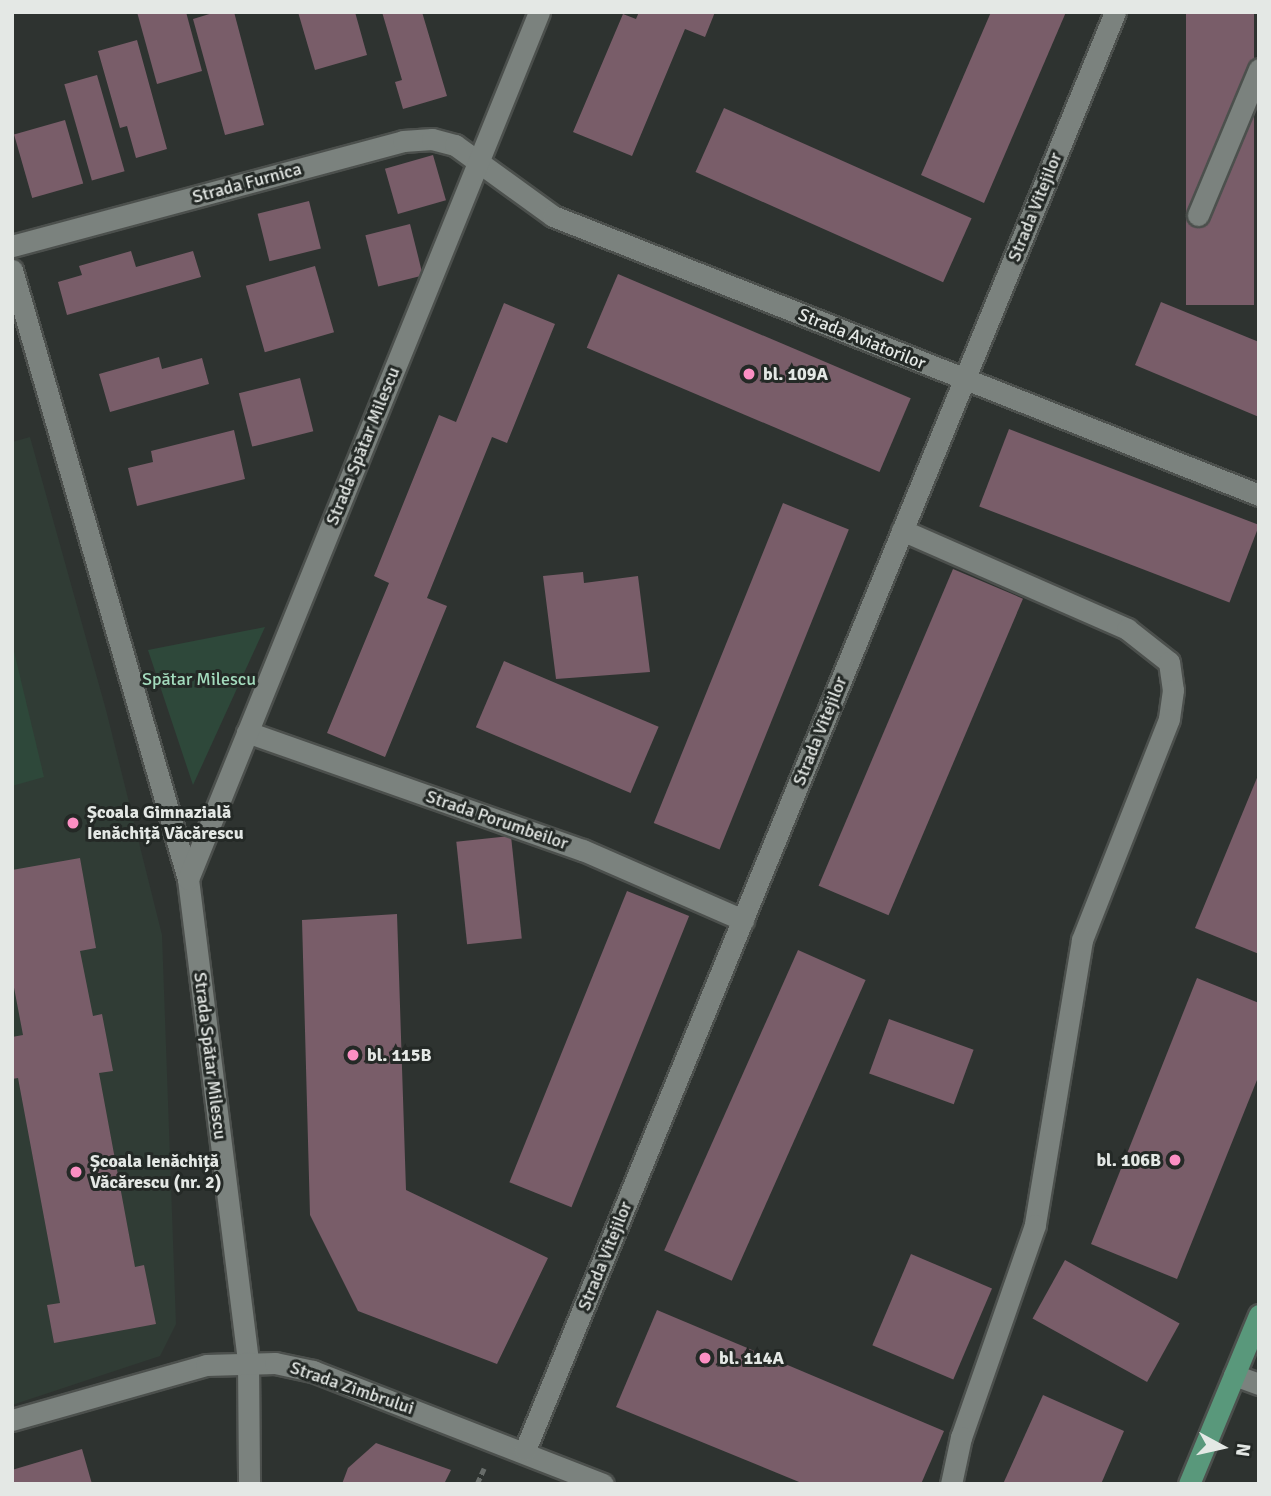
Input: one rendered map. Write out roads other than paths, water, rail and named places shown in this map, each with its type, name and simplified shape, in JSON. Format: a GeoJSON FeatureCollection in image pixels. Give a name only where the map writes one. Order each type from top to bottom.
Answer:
{"type":"FeatureCollection","features":[{"type":"Feature","properties":{"kind":"main road"},"geometry":{"type":"LineString","coordinates":[[1189,1484],[1259,1315]]}},
{"type":"Feature","properties":{"kind":"street","name":"Strada Spătar Milescu"},"geometry":{"type":"LineString","coordinates":[[188,879],[539,12]]}},
{"type":"Feature","properties":{"kind":"street","name":"Strada Vitejilor"},"geometry":{"type":"LineString","coordinates":[[525,1450],[1115,12]]}},
{"type":"Feature","properties":{"kind":"street"},"geometry":{"type":"LineString","coordinates":[[1198,215],[1259,69]]}},
{"type":"Feature","properties":{"kind":"street","name":"Strada Furnica"},"geometry":{"type":"LineString","coordinates":[[12,246],[403,141],[432,139],[455,145],[479,161]]}},
{"type":"Feature","properties":{"kind":"street","name":"Strada Aviatorilor"},"geometry":{"type":"LineString","coordinates":[[479,161],[553,216],[1259,495]]}},
{"type":"Feature","properties":{"kind":"street","name":"Strada Spătar Milescu"},"geometry":{"type":"LineString","coordinates":[[12,270],[188,879],[248,1362],[250,1484]]}},
{"type":"Feature","properties":{"kind":"street"},"geometry":{"type":"LineString","coordinates":[[902,530],[1127,629],[1169,662],[1173,690],[1169,719],[1082,940],[1035,1225],[961,1437],[951,1484]]}},
{"type":"Feature","properties":{"kind":"street","name":"Strada Porumbeilor"},"geometry":{"type":"LineString","coordinates":[[247,732],[583,850],[743,920]]}},
{"type":"Feature","properties":{"kind":"street","name":"Strada Zimbrului"},"geometry":{"type":"LineString","coordinates":[[12,1420],[205,1364],[248,1362],[313,1371],[525,1450],[603,1484]]}},
{"type":"Feature","properties":{"kind":"street"},"geometry":{"type":"LineString","coordinates":[[1234,1375],[1259,1384]]}},
{"type":"Feature","properties":{"kind":"place","name":"bl. 109A"},"geometry":{"type":"Point","coordinates":[749,374]}},
{"type":"Feature","properties":{"kind":"place","name":"Școala Gimnazială Ienăchiță Văcărescu"},"geometry":{"type":"Point","coordinates":[73,823]}},
{"type":"Feature","properties":{"kind":"place","name":"bl. 115B"},"geometry":{"type":"Point","coordinates":[353,1055]}},
{"type":"Feature","properties":{"kind":"place","name":"bl. 106B"},"geometry":{"type":"Point","coordinates":[1175,1160]}},
{"type":"Feature","properties":{"kind":"place","name":"Școala Ienăchiță Văcărescu (nr. 2)"},"geometry":{"type":"Point","coordinates":[76,1172]}},
{"type":"Feature","properties":{"kind":"place","name":"bl. 114A"},"geometry":{"type":"Point","coordinates":[705,1358]}},
{"type":"Feature","properties":{"kind":"park label","name":"Spătar Milescu"},"geometry":{"type":"Point","coordinates":[199,679]}}]}
